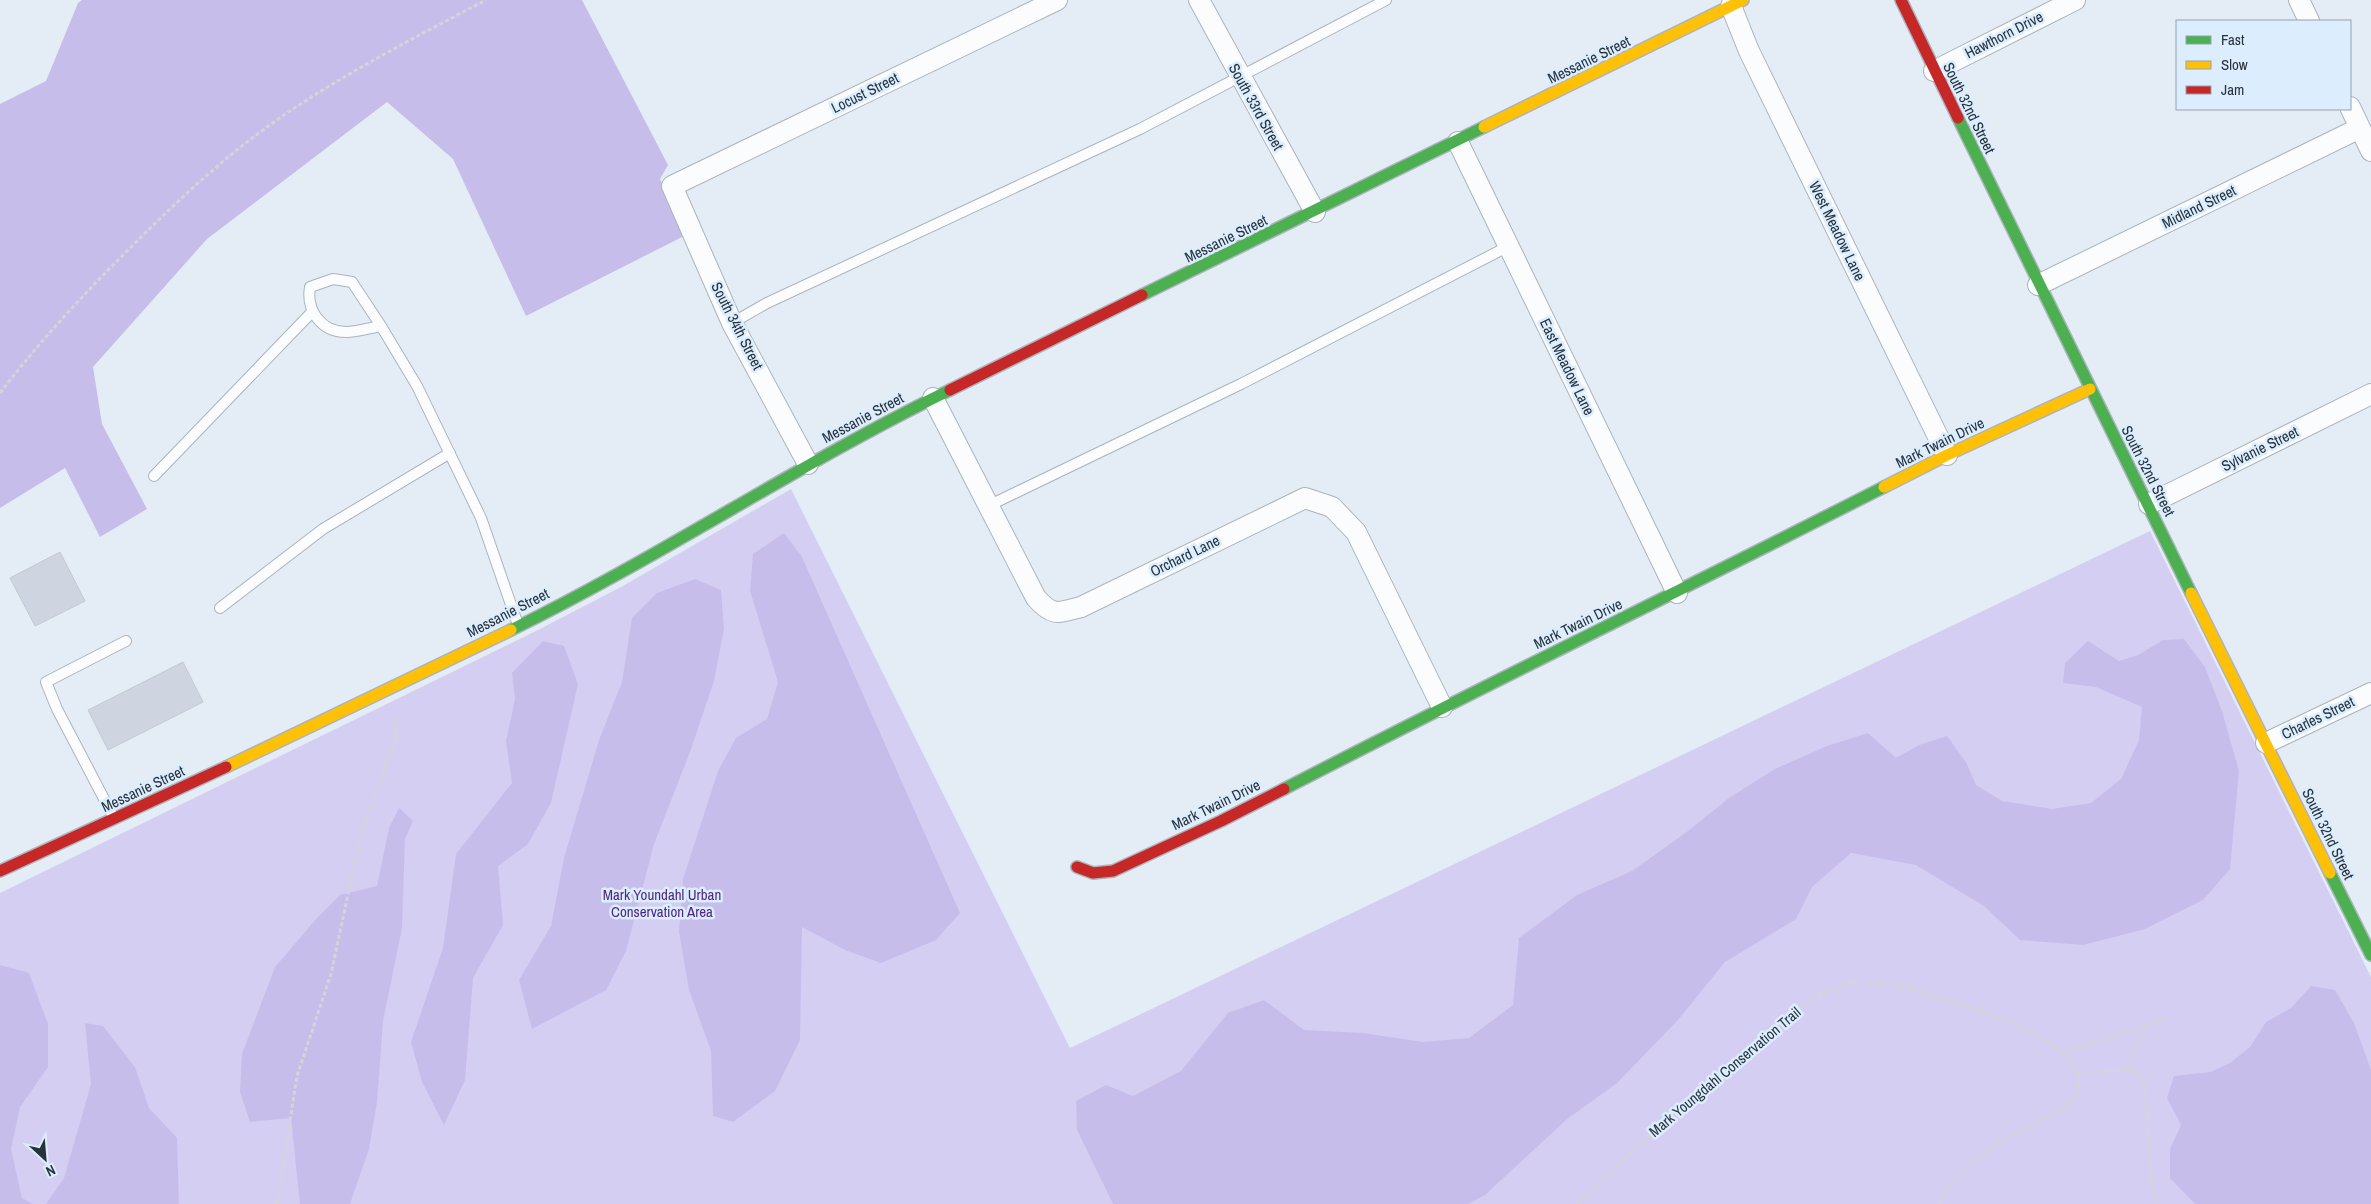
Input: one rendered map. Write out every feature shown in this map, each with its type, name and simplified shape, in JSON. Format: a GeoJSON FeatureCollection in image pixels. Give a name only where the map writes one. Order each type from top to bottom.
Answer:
{"type":"FeatureCollection","features":[{"type":"Feature","properties":{"kind":"street","name":"Locust Street"},"geometry":{"type":"LineString","coordinates":[[672,186],[1058,0]]}},
{"type":"Feature","properties":{"kind":"street","name":"South 33rd Street"},"geometry":{"type":"LineString","coordinates":[[1199,0],[1315,212]]}},
{"type":"Feature","properties":{"kind":"street","name":"South 32nd Street"},"geometry":{"type":"LineString","coordinates":[[1901,0],[2038,285],[2149,504],[2371,955]]}},
{"type":"Feature","properties":{"kind":"street","name":"Hawthorn Drive"},"geometry":{"type":"LineString","coordinates":[[1934,71],[2075,0]]}},
{"type":"Feature","properties":{"kind":"street"},"geometry":{"type":"LineString","coordinates":[[2299,0],[2309,20]]}},
{"type":"Feature","properties":{"kind":"street","name":"Messanie Street"},"geometry":{"type":"LineString","coordinates":[[0,871],[309,729],[519,626],[615,574],[808,464],[933,398],[1458,142],[1737,3]]}},
{"type":"Feature","properties":{"kind":"street","name":"West Meadow Lane"},"geometry":{"type":"LineString","coordinates":[[1737,3],[1749,51],[1947,455]]}},
{"type":"Feature","properties":{"kind":"street"},"geometry":{"type":"LineString","coordinates":[[2351,109],[2371,151]]}},
{"type":"Feature","properties":{"kind":"street","name":"Midland Street"},"geometry":{"type":"LineString","coordinates":[[2038,285],[2360,128]]}},
{"type":"Feature","properties":{"kind":"street","name":"East Meadow Lane"},"geometry":{"type":"LineString","coordinates":[[1458,142],[1677,593]]}},
{"type":"Feature","properties":{"kind":"street","name":"South 34th Street"},"geometry":{"type":"LineString","coordinates":[[672,186],[732,323],[808,464]]}},
{"type":"Feature","properties":{"kind":"street","name":"Mark Twain Drive"},"geometry":{"type":"LineString","coordinates":[[1077,866],[1094,873],[1113,871],[1221,821],[1442,707],[1677,593],[1947,455],[2090,389]]}},
{"type":"Feature","properties":{"kind":"street","name":"Sylvanie Street"},"geometry":{"type":"LineString","coordinates":[[2149,504],[2371,394]]}},
{"type":"Feature","properties":{"kind":"street","name":"Orchard Lane"},"geometry":{"type":"LineString","coordinates":[[933,398],[990,505],[1036,598],[1047,610],[1061,612],[1081,607],[1305,498],[1332,507],[1356,532],[1442,707]]}},
{"type":"Feature","properties":{"kind":"street","name":"Charles Street"},"geometry":{"type":"LineString","coordinates":[[2266,743],[2371,693]]}},
{"type":"Feature","properties":{"kind":"lane"},"geometry":{"type":"LineString","coordinates":[[732,323],[767,303],[1140,129],[1386,0]]}},
{"type":"Feature","properties":{"kind":"lane"},"geometry":{"type":"LineString","coordinates":[[990,505],[1241,384],[1509,246]]}},
{"type":"Feature","properties":{"kind":"lane"},"geometry":{"type":"LineString","coordinates":[[380,326],[346,332],[332,329],[322,323],[312,312],[308,299],[310,287],[333,278],[352,282],[380,326],[418,386],[481,518],[519,626]]}},
{"type":"Feature","properties":{"kind":"lane"},"geometry":{"type":"LineString","coordinates":[[154,476],[312,312]]}},
{"type":"Feature","properties":{"kind":"lane"},"geometry":{"type":"LineString","coordinates":[[220,608],[323,529],[450,453]]}},
{"type":"Feature","properties":{"kind":"lane"},"geometry":{"type":"LineString","coordinates":[[114,819],[57,710],[46,682],[126,641]]}},
{"type":"Feature","properties":{"kind":"path"},"geometry":{"type":"LineString","coordinates":[[0,393],[34,348],[74,304],[207,174],[268,127],[324,90],[414,37],[486,0]]}},
{"type":"Feature","properties":{"kind":"path"},"geometry":{"type":"LineString","coordinates":[[277,1204],[297,1076],[331,974],[361,833],[396,739]]}},
{"type":"Feature","properties":{"kind":"path","name":"Mark Youngdahl Conservation Trail"},"geometry":{"type":"LineString","coordinates":[[1576,1204],[1684,1103],[1794,1011],[1824,993],[1853,982],[1900,985],[1990,1014],[2022,1027],[2063,1052],[2072,1061],[2078,1072]]}},
{"type":"Feature","properties":{"kind":"path"},"geometry":{"type":"LineString","coordinates":[[2063,1052],[2169,1018]]}},
{"type":"Feature","properties":{"kind":"path"},"geometry":{"type":"LineString","coordinates":[[2130,1070],[2134,1048],[2147,1025]]}},
{"type":"Feature","properties":{"kind":"path"},"geometry":{"type":"LineString","coordinates":[[1939,1204],[1953,1180],[1989,1149],[2023,1129],[2066,1108],[2078,1093],[2078,1072],[2130,1070],[2140,1074],[2146,1088],[2152,1188],[2158,1204]]}},
{"type":"Feature","properties":{"kind":"green space","name":"Mark Youndahl Urban Conservation Area"},"geometry":{"type":"Polygon","coordinates":[[[791,489],[1070,1048],[2150,531],[2371,977],[2371,1204],[0,1204],[0,893],[536,631],[621,587],[791,489]]]}},
{"type":"Feature","properties":{"kind":"shaded area"},"geometry":{"type":"Polygon","coordinates":[[[82,0],[582,0],[668,165],[660,179],[686,235],[526,316],[453,159],[387,102],[207,239],[93,367],[102,424],[147,509],[100,537],[65,468],[0,508],[0,104],[46,81],[78,3],[82,0]]]}},
{"type":"Feature","properties":{"kind":"shaded area"},"geometry":{"type":"Polygon","coordinates":[[[784,533],[802,557],[960,913],[936,940],[881,963],[845,950],[802,927],[800,1040],[775,1091],[733,1122],[713,1116],[711,1051],[689,990],[679,932],[683,879],[718,771],[736,738],[767,719],[778,682],[750,591],[753,554],[784,533]]]}},
{"type":"Feature","properties":{"kind":"shaded area"},"geometry":{"type":"Polygon","coordinates":[[[695,579],[721,590],[724,629],[714,681],[690,752],[654,844],[626,951],[606,990],[532,1029],[519,980],[551,926],[564,858],[599,740],[622,682],[632,618],[657,593],[695,579]]]}},
{"type":"Feature","properties":{"kind":"shaded area"},"geometry":{"type":"Polygon","coordinates":[[[2184,639],[2205,667],[2222,711],[2239,771],[2230,869],[2203,900],[2145,929],[2083,945],[2020,940],[1984,906],[1916,865],[1851,853],[1812,887],[1796,919],[1725,962],[1678,1020],[1617,1083],[1566,1120],[1485,1195],[1468,1204],[1113,1204],[1077,1130],[1076,1101],[1106,1085],[1133,1096],[1181,1071],[1228,1013],[1264,1000],[1304,1030],[1363,1033],[1423,1042],[1469,1038],[1513,1005],[1519,938],[1577,895],[1632,871],[1688,831],[1729,798],[1775,769],[1827,746],[1868,733],[1896,758],[1919,745],[1947,736],[1966,762],[1976,785],[2002,801],[2052,809],[2091,803],[2121,779],[2139,740],[2142,707],[2096,687],[2063,683],[2065,663],[2088,641],[2119,661],[2138,655],[2163,640],[2184,639]]]}},
{"type":"Feature","properties":{"kind":"shaded area"},"geometry":{"type":"Polygon","coordinates":[[[543,641],[564,646],[578,684],[551,803],[528,844],[498,866],[503,925],[473,978],[465,1080],[444,1125],[422,1082],[411,1042],[443,948],[456,854],[512,783],[506,741],[515,699],[512,673],[543,641]]]}},
{"type":"Feature","properties":{"kind":"shaded area"},"geometry":{"type":"Polygon","coordinates":[[[399,808],[413,821],[405,839],[402,928],[383,1021],[377,1102],[369,1149],[350,1204],[300,1204],[291,1118],[250,1122],[240,1092],[242,1054],[275,967],[317,918],[340,895],[377,886],[389,828],[399,808]]]}},
{"type":"Feature","properties":{"kind":"shaded area"},"geometry":{"type":"Polygon","coordinates":[[[0,965],[29,973],[48,1024],[48,1067],[20,1107],[11,1149],[22,1198],[33,1204],[0,1204],[0,965]]]}},
{"type":"Feature","properties":{"kind":"shaded area"},"geometry":{"type":"Polygon","coordinates":[[[2311,986],[2335,990],[2354,1023],[2371,1070],[2371,1204],[2195,1204],[2170,1178],[2170,1149],[2181,1125],[2167,1098],[2174,1076],[2211,1072],[2230,1063],[2250,1047],[2266,1022],[2291,1008],[2311,986]]]}},
{"type":"Feature","properties":{"kind":"shaded area"},"geometry":{"type":"Polygon","coordinates":[[[85,1023],[103,1026],[135,1067],[149,1108],[177,1138],[179,1204],[46,1204],[64,1178],[91,1084],[85,1023]]]}},
{"type":"Feature","properties":{"kind":"building"},"geometry":{"type":"Polygon","coordinates":[[[60,552],[85,601],[35,626],[10,578],[60,552]]]}},
{"type":"Feature","properties":{"kind":"building"},"geometry":{"type":"Polygon","coordinates":[[[183,662],[203,702],[108,750],[88,710],[183,662]]]}},
{"type":"Feature","properties":{"kind":"traffic: fast"},"geometry":{"type":"LineString","coordinates":[[1958,118],[2191,593]]}},
{"type":"Feature","properties":{"kind":"traffic: fast"},"geometry":{"type":"LineString","coordinates":[[1142,295],[1484,127]]}},
{"type":"Feature","properties":{"kind":"traffic: fast"},"geometry":{"type":"LineString","coordinates":[[511,630],[621,572],[839,448],[950,390]]}},
{"type":"Feature","properties":{"kind":"traffic: fast"},"geometry":{"type":"LineString","coordinates":[[1284,789],[1884,487]]}},
{"type":"Feature","properties":{"kind":"traffic: fast"},"geometry":{"type":"LineString","coordinates":[[2330,873],[2371,955]]}},
{"type":"Feature","properties":{"kind":"traffic: slow"},"geometry":{"type":"LineString","coordinates":[[1484,127],[1743,0]]}},
{"type":"Feature","properties":{"kind":"traffic: slow"},"geometry":{"type":"LineString","coordinates":[[1884,487],[1947,455],[2090,389]]}},
{"type":"Feature","properties":{"kind":"traffic: slow"},"geometry":{"type":"LineString","coordinates":[[2191,593],[2330,873]]}},
{"type":"Feature","properties":{"kind":"traffic: slow"},"geometry":{"type":"LineString","coordinates":[[226,767],[511,630]]}},
{"type":"Feature","properties":{"kind":"traffic: jam"},"geometry":{"type":"LineString","coordinates":[[1901,0],[1958,118]]}},
{"type":"Feature","properties":{"kind":"traffic: jam"},"geometry":{"type":"LineString","coordinates":[[950,390],[1142,295]]}},
{"type":"Feature","properties":{"kind":"traffic: jam"},"geometry":{"type":"LineString","coordinates":[[0,871],[226,767]]}},
{"type":"Feature","properties":{"kind":"traffic: jam"},"geometry":{"type":"LineString","coordinates":[[1077,867],[1093,873],[1113,871],[1221,821],[1284,789]]}}]}
